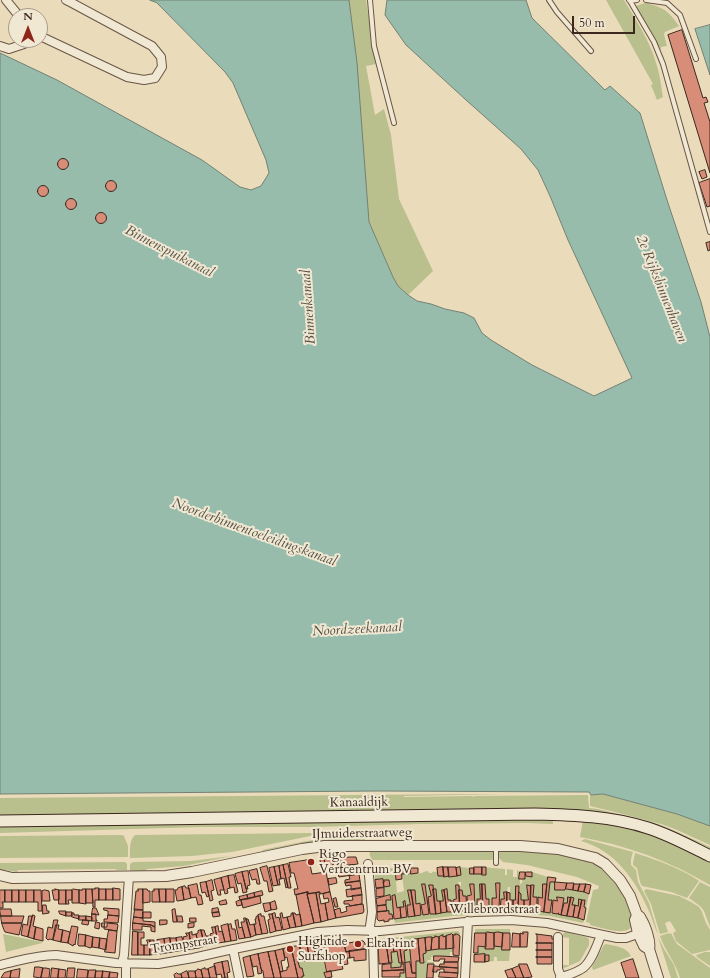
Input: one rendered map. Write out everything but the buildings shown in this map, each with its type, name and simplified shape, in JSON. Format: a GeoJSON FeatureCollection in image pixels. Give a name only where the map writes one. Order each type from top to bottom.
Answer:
{"type":"FeatureCollection","features":[{"type":"Feature","properties":{"kind":"main road","name":"Kanaaldijk"},"geometry":{"type":"LineString","coordinates":[[0,821],[535,814],[576,815],[614,819],[649,828],[689,845],[710,856]]}},
{"type":"Feature","properties":{"kind":"street"},"geometry":{"type":"LineString","coordinates":[[6,0],[12,8]]}},
{"type":"Feature","properties":{"kind":"street"},"geometry":{"type":"LineString","coordinates":[[48,40],[126,77],[144,80],[155,78],[162,67],[161,57],[152,46],[66,0]]}},
{"type":"Feature","properties":{"kind":"street"},"geometry":{"type":"LineString","coordinates":[[0,46],[9,49],[12,48]]}},
{"type":"Feature","properties":{"kind":"street","name":"IJmuiderstraatweg"},"geometry":{"type":"LineString","coordinates":[[0,881],[12,878],[166,876],[318,847],[531,846],[579,853],[595,858],[605,864],[620,880],[630,896],[636,914],[635,920],[642,932]]}},
{"type":"Feature","properties":{"kind":"street"},"geometry":{"type":"LineString","coordinates":[[368,864],[372,912],[371,931],[373,934],[374,978]]}},
{"type":"Feature","properties":{"kind":"street","name":"IJmuiderstraatweg"},"geometry":{"type":"LineString","coordinates":[[0,875],[12,878]]}},
{"type":"Feature","properties":{"kind":"street"},"geometry":{"type":"LineString","coordinates":[[126,978],[124,955],[129,876]]}},
{"type":"Feature","properties":{"kind":"street","name":"Willebrordstraat"},"geometry":{"type":"LineString","coordinates":[[371,931],[468,921],[511,920],[547,923],[622,938],[642,932]]}},
{"type":"Feature","properties":{"kind":"street"},"geometry":{"type":"LineString","coordinates":[[465,978],[468,921]]}},
{"type":"Feature","properties":{"kind":"street","name":"Trompstraat"},"geometry":{"type":"LineString","coordinates":[[0,965],[46,955],[125,964],[158,964],[318,932],[347,930],[371,931]]}},
{"type":"Feature","properties":{"kind":"street"},"geometry":{"type":"LineString","coordinates":[[642,932],[650,944],[649,948],[658,978]]}},
{"type":"Feature","properties":{"kind":"street"},"geometry":{"type":"LineString","coordinates":[[558,937],[558,969],[560,978],[580,970],[588,963],[601,935]]}},
{"type":"Feature","properties":{"kind":"street"},"geometry":{"type":"LineString","coordinates":[[233,949],[239,978]]}},
{"type":"Feature","properties":{"kind":"lane"},"geometry":{"type":"LineString","coordinates":[[370,0],[374,46],[394,123]]}},
{"type":"Feature","properties":{"kind":"lane"},"geometry":{"type":"LineString","coordinates":[[549,0],[557,12],[591,51]]}},
{"type":"Feature","properties":{"kind":"lane"},"geometry":{"type":"LineString","coordinates":[[637,0],[630,1],[654,42],[662,64],[710,232]]}},
{"type":"Feature","properties":{"kind":"lane"},"geometry":{"type":"LineString","coordinates":[[646,0],[667,3],[680,15],[696,59]]}},
{"type":"Feature","properties":{"kind":"lane"},"geometry":{"type":"LineString","coordinates":[[496,846],[496,863]]}},
{"type":"Feature","properties":{"kind":"shaded area"},"geometry":{"type":"Polygon","coordinates":[[[349,0],[366,0],[376,64],[366,66],[375,115],[384,109],[391,135],[399,199],[433,271],[408,295],[398,286],[393,277],[369,222],[349,0]]]}},
{"type":"Feature","properties":{"kind":"shaded area"},"geometry":{"type":"Polygon","coordinates":[[[606,0],[624,0],[638,23],[653,55],[663,97],[657,100],[651,85],[653,84],[606,0]]]}},
{"type":"Feature","properties":{"kind":"shaded area"},"geometry":{"type":"Polygon","coordinates":[[[648,2],[649,4],[666,11],[679,26],[665,32],[664,34],[667,46],[661,47],[661,50],[636,6],[648,2]]]}},
{"type":"Feature","properties":{"kind":"shaded area"},"geometry":{"type":"Polygon","coordinates":[[[507,794],[404,797],[588,795],[589,808],[655,823],[710,847],[710,851],[630,818],[0,817],[0,798],[507,794]]]}},
{"type":"Feature","properties":{"kind":"shaded area"},"geometry":{"type":"Polygon","coordinates":[[[603,794],[677,814],[710,826],[710,845],[661,824],[590,806],[590,795],[603,794]]]}},
{"type":"Feature","properties":{"kind":"shaded area"},"geometry":{"type":"Polygon","coordinates":[[[553,819],[553,824],[527,823],[311,827],[200,827],[0,833],[0,826],[553,819]]]}},
{"type":"Feature","properties":{"kind":"shaded area"},"geometry":{"type":"Polygon","coordinates":[[[583,820],[631,828],[662,838],[710,861],[710,885],[679,868],[631,849],[580,837],[583,820]]]}},
{"type":"Feature","properties":{"kind":"shaded area"},"geometry":{"type":"Polygon","coordinates":[[[314,833],[315,835],[232,852],[192,856],[130,858],[131,843],[135,835],[314,833]]]}},
{"type":"Feature","properties":{"kind":"shaded area"},"geometry":{"type":"Polygon","coordinates":[[[0,836],[124,836],[128,846],[128,857],[0,858],[0,836]]]}},
{"type":"Feature","properties":{"kind":"shaded area"},"geometry":{"type":"Polygon","coordinates":[[[319,839],[365,839],[366,842],[276,851],[276,849],[262,850],[302,842],[319,839]]]}},
{"type":"Feature","properties":{"kind":"shaded area"},"geometry":{"type":"Polygon","coordinates":[[[585,839],[633,852],[631,865],[636,870],[638,882],[649,903],[658,934],[643,898],[630,877],[622,867],[604,851],[581,841],[585,839]]]}},
{"type":"Feature","properties":{"kind":"shaded area"},"geometry":{"type":"Polygon","coordinates":[[[370,850],[493,850],[494,859],[373,860],[370,856],[370,850]]]}},
{"type":"Feature","properties":{"kind":"shaded area"},"geometry":{"type":"Polygon","coordinates":[[[500,850],[554,853],[586,861],[598,866],[616,883],[626,898],[634,925],[627,930],[620,931],[590,925],[590,923],[586,922],[593,890],[598,889],[599,886],[577,877],[527,865],[503,862],[499,858],[500,850]]]}},
{"type":"Feature","properties":{"kind":"shaded area"},"geometry":{"type":"Polygon","coordinates":[[[635,853],[677,868],[699,881],[687,898],[671,892],[642,886],[637,868],[633,865],[635,853]]]}},
{"type":"Feature","properties":{"kind":"shaded area"},"geometry":{"type":"Polygon","coordinates":[[[232,856],[184,866],[147,869],[145,871],[130,871],[130,864],[133,862],[191,861],[232,856]]]}},
{"type":"Feature","properties":{"kind":"shaded area"},"geometry":{"type":"Polygon","coordinates":[[[125,862],[127,864],[127,870],[18,870],[17,872],[5,870],[4,872],[0,872],[0,863],[125,862]]]}},
{"type":"Feature","properties":{"kind":"shaded area"},"geometry":{"type":"Polygon","coordinates":[[[460,867],[470,868],[470,874],[482,867],[505,869],[505,875],[507,875],[507,869],[513,870],[513,877],[517,877],[517,870],[520,872],[520,884],[522,883],[523,872],[526,872],[526,876],[532,877],[532,872],[548,877],[547,884],[543,884],[542,898],[538,897],[538,911],[551,912],[552,900],[548,900],[550,882],[555,882],[555,890],[573,890],[589,894],[586,908],[584,907],[585,901],[579,899],[578,906],[572,905],[574,898],[568,897],[567,903],[563,904],[564,898],[558,897],[557,901],[553,900],[552,913],[559,913],[584,920],[583,923],[550,916],[492,914],[453,916],[395,923],[394,919],[407,917],[405,901],[403,902],[404,907],[397,908],[394,895],[392,896],[394,914],[389,914],[387,911],[386,900],[391,900],[390,895],[384,896],[384,887],[390,886],[389,880],[384,880],[383,882],[382,879],[375,880],[375,868],[395,868],[397,893],[404,891],[402,874],[423,873],[428,871],[429,873],[439,872],[444,877],[461,875],[460,867]],[[458,882],[459,885],[456,885],[456,899],[453,900],[454,911],[467,911],[466,896],[463,896],[462,890],[459,890],[461,882],[458,882]],[[496,883],[496,898],[492,899],[492,909],[499,910],[500,883],[496,883]],[[422,884],[425,904],[421,905],[423,915],[428,914],[425,884],[422,884]],[[470,884],[471,895],[467,896],[469,911],[475,910],[474,884],[470,884]],[[480,884],[480,899],[477,899],[477,910],[489,910],[489,899],[486,899],[485,884],[480,884]],[[429,885],[431,896],[428,897],[430,914],[452,912],[451,900],[448,900],[447,889],[442,890],[443,901],[437,901],[436,889],[433,889],[432,885],[429,885]],[[534,885],[527,886],[528,900],[521,900],[519,886],[516,886],[515,900],[510,900],[510,887],[508,887],[507,892],[504,892],[504,899],[501,899],[500,910],[537,911],[537,897],[533,897],[534,885]],[[408,890],[410,905],[407,905],[408,917],[421,915],[420,903],[416,904],[415,890],[408,890]]]}},
{"type":"Feature","properties":{"kind":"shaded area"},"geometry":{"type":"Polygon","coordinates":[[[700,882],[710,887],[710,927],[704,911],[689,898],[700,882]]]}},
{"type":"Feature","properties":{"kind":"shaded area"},"geometry":{"type":"Polygon","coordinates":[[[646,889],[679,896],[699,907],[710,930],[710,950],[692,954],[676,941],[673,933],[676,931],[670,921],[665,923],[668,932],[660,934],[651,904],[644,891],[646,889]]]}},
{"type":"Feature","properties":{"kind":"shaded area"},"geometry":{"type":"Polygon","coordinates":[[[476,929],[510,929],[510,933],[475,933],[476,929]]]}},
{"type":"Feature","properties":{"kind":"shaded area"},"geometry":{"type":"Polygon","coordinates":[[[458,931],[460,933],[460,936],[455,934],[443,937],[435,936],[432,938],[409,940],[411,962],[405,963],[404,951],[407,950],[406,940],[382,943],[381,939],[458,931]]]}},
{"type":"Feature","properties":{"kind":"shaded area"},"geometry":{"type":"Polygon","coordinates":[[[565,932],[586,937],[589,939],[589,945],[580,961],[562,969],[562,965],[569,965],[569,938],[556,936],[556,934],[562,935],[565,932]]]}},
{"type":"Feature","properties":{"kind":"shaded area"},"geometry":{"type":"Polygon","coordinates":[[[671,933],[677,944],[710,968],[710,978],[680,978],[660,936],[671,933]]]}},
{"type":"Feature","properties":{"kind":"shaded area"},"geometry":{"type":"Polygon","coordinates":[[[3,934],[42,942],[42,943],[6,952],[3,934]]]}},
{"type":"Feature","properties":{"kind":"shaded area"},"geometry":{"type":"Polygon","coordinates":[[[658,937],[674,965],[678,978],[671,978],[658,937]]]}},
{"type":"Feature","properties":{"kind":"shaded area"},"geometry":{"type":"Polygon","coordinates":[[[606,944],[624,949],[631,956],[593,970],[592,967],[606,944]]]}},
{"type":"Feature","properties":{"kind":"shaded area"},"geometry":{"type":"Polygon","coordinates":[[[320,945],[326,972],[331,974],[332,978],[302,978],[304,975],[297,959],[301,958],[299,946],[304,961],[307,960],[306,955],[309,954],[310,958],[312,957],[312,954],[315,953],[317,957],[320,945]]]}},
{"type":"Feature","properties":{"kind":"shaded area"},"geometry":{"type":"Polygon","coordinates":[[[478,946],[486,947],[486,949],[493,949],[494,946],[502,947],[502,950],[510,950],[509,961],[497,961],[497,957],[494,957],[494,961],[485,962],[485,954],[474,955],[474,953],[478,952],[478,946]]]}},
{"type":"Feature","properties":{"kind":"shaded area"},"geometry":{"type":"Polygon","coordinates":[[[454,948],[453,952],[450,952],[450,956],[431,957],[431,960],[427,960],[428,962],[434,962],[434,964],[427,978],[416,978],[416,961],[424,963],[423,954],[426,953],[426,951],[454,948]]]}},
{"type":"Feature","properties":{"kind":"shaded area"},"geometry":{"type":"Polygon","coordinates":[[[397,951],[399,963],[405,963],[406,978],[397,978],[400,976],[400,973],[404,972],[404,965],[401,964],[401,967],[391,968],[391,952],[397,951]]]}},
{"type":"Feature","properties":{"kind":"shaded area"},"geometry":{"type":"Polygon","coordinates":[[[710,952],[710,966],[696,955],[710,952]]]}},
{"type":"Feature","properties":{"kind":"water"},"geometry":{"type":"Polygon","coordinates":[[[150,0],[349,0],[357,63],[369,222],[398,286],[417,301],[464,313],[474,318],[482,333],[491,340],[532,365],[594,396],[632,378],[568,240],[538,170],[521,149],[406,45],[385,15],[387,0],[526,0],[532,18],[605,90],[610,86],[640,113],[701,302],[710,337],[710,826],[677,814],[603,794],[591,795],[589,792],[378,791],[0,794],[0,53],[57,80],[202,160],[240,187],[251,190],[261,186],[269,173],[266,160],[233,83],[225,72],[157,3],[150,0]]]}},
{"type":"Feature","properties":{"kind":"water"},"geometry":{"type":"Polygon","coordinates":[[[710,25],[710,75],[695,29],[710,25]]]}},
{"type":"Feature","properties":{"kind":"place","name":"Rigo Verfcentrum BV"},"geometry":{"type":"Point","coordinates":[311,862]}},
{"type":"Feature","properties":{"kind":"place","name":"EltaPrint"},"geometry":{"type":"Point","coordinates":[358,944]}},
{"type":"Feature","properties":{"kind":"place","name":"Hightide Surfshop"},"geometry":{"type":"Point","coordinates":[290,949]}},
{"type":"Feature","properties":{"kind":"water label","name":"Binnenspuikanaal"},"geometry":{"type":"Point","coordinates":[169,252]}},
{"type":"Feature","properties":{"kind":"water label","name":"2e Rijksbinnenhaven"},"geometry":{"type":"Point","coordinates":[661,289]}},
{"type":"Feature","properties":{"kind":"water label","name":"Binnenkanaal"},"geometry":{"type":"Point","coordinates":[309,307]}},
{"type":"Feature","properties":{"kind":"water label","name":"Noorderbinnentoeleidingskanaal"},"geometry":{"type":"Point","coordinates":[254,533]}},
{"type":"Feature","properties":{"kind":"water label","name":"Noordzeekanaal"},"geometry":{"type":"Point","coordinates":[357,630]}}]}
